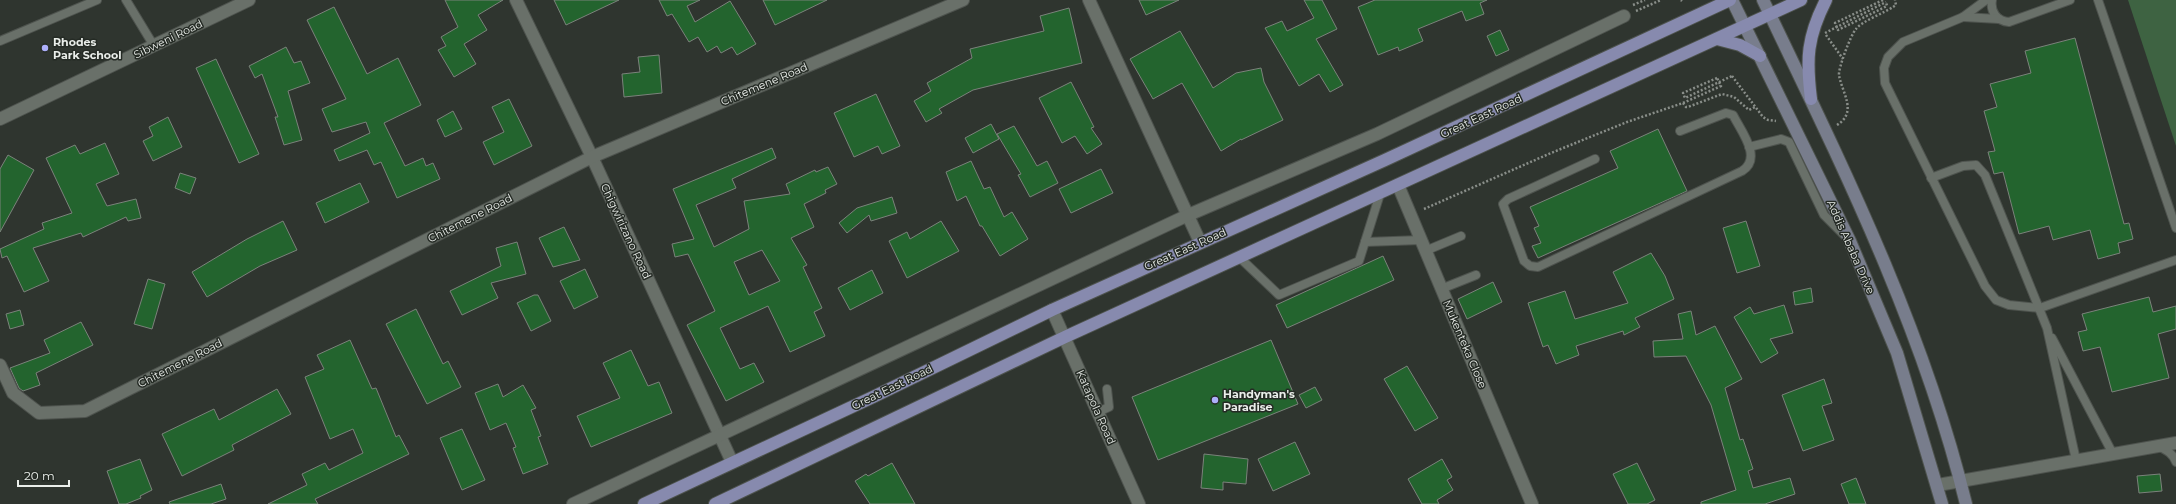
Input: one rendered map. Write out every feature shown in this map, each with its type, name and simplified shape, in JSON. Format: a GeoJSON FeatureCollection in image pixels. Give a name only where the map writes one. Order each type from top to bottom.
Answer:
{"type":"FeatureCollection","features":[{"type":"Feature","properties":{"kind":"main road","name":"Addis Ababa Drive"},"geometry":{"type":"LineString","coordinates":[[1731,0],[1760,56],[1850,241],[1896,353],[1938,485],[1942,504]]}},
{"type":"Feature","properties":{"kind":"main road","name":"Great East Road"},"geometry":{"type":"LineString","coordinates":[[644,504],[1052,310],[1200,242],[1385,160],[1731,0]]}},
{"type":"Feature","properties":{"kind":"main road"},"geometry":{"type":"LineString","coordinates":[[1763,0],[1811,99],[1868,223],[1918,343],[1966,504]]}},
{"type":"Feature","properties":{"kind":"main road"},"geometry":{"type":"LineString","coordinates":[[721,503],[1064,337],[1380,194],[1801,0]]}},
{"type":"Feature","properties":{"kind":"main road"},"geometry":{"type":"LineString","coordinates":[[1811,99],[1807,63],[1810,40],[1816,20],[1826,0]]}},
{"type":"Feature","properties":{"kind":"main road"},"geometry":{"type":"LineString","coordinates":[[1717,39],[1740,45],[1760,56]]}},
{"type":"Feature","properties":{"kind":"street","name":"Sibweni Road"},"geometry":{"type":"LineString","coordinates":[[0,119],[154,46],[230,4],[249,0]]}},
{"type":"Feature","properties":{"kind":"street","name":"Chigwirizano Road"},"geometry":{"type":"LineString","coordinates":[[516,0],[592,157],[732,462]]}},
{"type":"Feature","properties":{"kind":"street","name":"Chitemene Road"},"geometry":{"type":"LineString","coordinates":[[0,365],[13,393],[39,413],[85,411],[592,157],[963,0]]}},
{"type":"Feature","properties":{"kind":"street"},"geometry":{"type":"LineString","coordinates":[[1089,0],[1186,216],[1200,242]]}},
{"type":"Feature","properties":{"kind":"street"},"geometry":{"type":"LineString","coordinates":[[573,504],[1186,216],[1377,134],[1624,16]]}},
{"type":"Feature","properties":{"kind":"street","name":"Mukenteka Close"},"geometry":{"type":"LineString","coordinates":[[1398,185],[1532,504]]}},
{"type":"Feature","properties":{"kind":"street","name":"Katapola Road"},"geometry":{"type":"LineString","coordinates":[[1052,310],[1139,504]]}},
{"type":"Feature","properties":{"kind":"street"},"geometry":{"type":"LineString","coordinates":[[1938,485],[2176,443]]}},
{"type":"Feature","properties":{"kind":"lane"},"geometry":{"type":"LineString","coordinates":[[0,42],[98,0]]}},
{"type":"Feature","properties":{"kind":"lane"},"geometry":{"type":"LineString","coordinates":[[126,0],[154,46]]}},
{"type":"Feature","properties":{"kind":"lane"},"geometry":{"type":"LineString","coordinates":[[1986,0],[1963,17],[1903,42],[1888,57],[1884,68],[1885,83],[1985,286],[1996,300],[2009,305],[2040,308],[2176,260]]}},
{"type":"Feature","properties":{"kind":"lane"},"geometry":{"type":"LineString","coordinates":[[1992,0],[1993,11],[1999,19]]}},
{"type":"Feature","properties":{"kind":"lane"},"geometry":{"type":"LineString","coordinates":[[1963,17],[1999,19],[2014,22],[2070,0]]}},
{"type":"Feature","properties":{"kind":"lane"},"geometry":{"type":"LineString","coordinates":[[2098,0],[2176,228]]}},
{"type":"Feature","properties":{"kind":"lane"},"geometry":{"type":"LineString","coordinates":[[1595,159],[1508,199],[1502,204],[1521,255],[1524,261],[1530,266],[1538,267],[1742,171],[1748,167],[1752,159],[1749,147],[1733,116],[1726,113],[1680,131]]}},
{"type":"Feature","properties":{"kind":"lane"},"geometry":{"type":"LineString","coordinates":[[1749,147],[1781,139],[1789,142],[1824,215],[1850,241]]}},
{"type":"Feature","properties":{"kind":"lane"},"geometry":{"type":"LineString","coordinates":[[1931,178],[1963,166],[1976,165],[1985,175],[2047,328],[2076,460]]}},
{"type":"Feature","properties":{"kind":"lane"},"geometry":{"type":"LineString","coordinates":[[1239,257],[1279,295],[1359,261],[1380,194]]}},
{"type":"Feature","properties":{"kind":"lane"},"geometry":{"type":"LineString","coordinates":[[1425,251],[1461,236]]}},
{"type":"Feature","properties":{"kind":"lane"},"geometry":{"type":"LineString","coordinates":[[1365,242],[1421,240]]}},
{"type":"Feature","properties":{"kind":"lane"},"geometry":{"type":"LineString","coordinates":[[1442,289],[1476,275]]}},
{"type":"Feature","properties":{"kind":"lane"},"geometry":{"type":"LineString","coordinates":[[2047,328],[2113,454]]}},
{"type":"Feature","properties":{"kind":"lane"},"geometry":{"type":"LineString","coordinates":[[1098,412],[1109,407],[1107,389]]}},
{"type":"Feature","properties":{"kind":"lane"},"geometry":{"type":"LineString","coordinates":[[2158,446],[2174,457],[2176,462]]}},
{"type":"Feature","properties":{"kind":"path"},"geometry":{"type":"LineString","coordinates":[[1636,10],[1660,0]]}},
{"type":"Feature","properties":{"kind":"path"},"geometry":{"type":"LineString","coordinates":[[1844,59],[1824,33],[1886,2],[1887,6],[1838,30],[1834,23],[1883,0]]}},
{"type":"Feature","properties":{"kind":"path"},"geometry":{"type":"LineString","coordinates":[[1826,131],[1838,125],[1846,115],[1847,98],[1839,75],[1856,29],[1896,6],[1895,0]]}},
{"type":"Feature","properties":{"kind":"path"},"geometry":{"type":"LineString","coordinates":[[1410,215],[1551,153],[1627,122],[1683,104],[1721,86],[1717,78],[1683,93],[1685,98],[1732,76],[1768,120],[1773,122],[1788,114]]}},
{"type":"Feature","properties":{"kind":"green space"},"geometry":{"type":"Polygon","coordinates":[[[2128,0],[2176,0],[2176,146],[2128,0]]]}},
{"type":"Feature","properties":{"kind":"building"},"geometry":{"type":"Polygon","coordinates":[[[445,0],[503,0],[478,15],[487,30],[464,44],[476,64],[454,77],[438,50],[446,46],[441,37],[458,27],[445,0]]]}},
{"type":"Feature","properties":{"kind":"building"},"geometry":{"type":"Polygon","coordinates":[[[554,0],[619,0],[566,25],[554,0]]]}},
{"type":"Feature","properties":{"kind":"building"},"geometry":{"type":"Polygon","coordinates":[[[659,0],[700,0],[687,6],[695,22],[730,1],[756,44],[737,55],[732,47],[721,53],[717,46],[707,52],[698,37],[689,42],[672,14],[667,16],[659,0]]]}},
{"type":"Feature","properties":{"kind":"building"},"geometry":{"type":"Polygon","coordinates":[[[763,0],[827,0],[775,25],[763,0]]]}},
{"type":"Feature","properties":{"kind":"building"},"geometry":{"type":"Polygon","coordinates":[[[1139,0],[1179,0],[1146,15],[1139,0]]]}},
{"type":"Feature","properties":{"kind":"building"},"geometry":{"type":"Polygon","coordinates":[[[1304,0],[1322,0],[1337,29],[1316,39],[1343,85],[1330,92],[1319,74],[1299,86],[1265,28],[1282,21],[1287,31],[1314,18],[1304,0]]]}},
{"type":"Feature","properties":{"kind":"building"},"geometry":{"type":"Polygon","coordinates":[[[1375,0],[1487,0],[1480,3],[1484,14],[1466,21],[1462,11],[1418,29],[1423,41],[1399,51],[1398,47],[1378,55],[1358,7],[1375,0]]]}},
{"type":"Feature","properties":{"kind":"building"},"geometry":{"type":"Polygon","coordinates":[[[334,7],[367,74],[398,58],[421,105],[384,123],[405,166],[423,158],[426,166],[433,163],[440,179],[397,198],[381,162],[374,165],[367,150],[339,161],[334,150],[370,133],[366,122],[332,132],[322,109],[346,99],[307,20],[334,7]]]}},
{"type":"Feature","properties":{"kind":"building"},"geometry":{"type":"Polygon","coordinates":[[[1069,8],[1082,63],[973,90],[939,109],[942,113],[926,122],[914,101],[931,91],[927,83],[972,58],[970,49],[1044,31],[1040,16],[1069,8]]]}},
{"type":"Feature","properties":{"kind":"building"},"geometry":{"type":"Polygon","coordinates":[[[1500,30],[1509,50],[1496,56],[1487,36],[1500,30]]]}},
{"type":"Feature","properties":{"kind":"building"},"geometry":{"type":"Polygon","coordinates":[[[1180,31],[1213,88],[1236,73],[1261,68],[1264,82],[1283,120],[1241,139],[1221,151],[1182,83],[1153,99],[1130,59],[1180,31]]]}},
{"type":"Feature","properties":{"kind":"building"},"geometry":{"type":"Polygon","coordinates":[[[2075,38],[2124,224],[2129,223],[2133,239],[2118,243],[2120,253],[2098,259],[2090,230],[2053,240],[2049,226],[2019,234],[2003,172],[1994,174],[1988,152],[1995,151],[1984,111],[1997,107],[1990,84],[2031,73],[2025,51],[2075,38]]]}},
{"type":"Feature","properties":{"kind":"building"},"geometry":{"type":"Polygon","coordinates":[[[286,47],[294,63],[301,61],[310,83],[288,91],[302,140],[284,145],[275,117],[278,117],[262,74],[255,78],[249,66],[286,47]]]}},
{"type":"Feature","properties":{"kind":"building"},"geometry":{"type":"Polygon","coordinates":[[[659,55],[662,93],[624,97],[622,74],[640,72],[638,57],[659,55]]]}},
{"type":"Feature","properties":{"kind":"building"},"geometry":{"type":"Polygon","coordinates":[[[216,59],[259,154],[239,163],[196,68],[216,59]]]}},
{"type":"Feature","properties":{"kind":"building"},"geometry":{"type":"Polygon","coordinates":[[[1071,82],[1094,127],[1091,128],[1102,144],[1087,154],[1075,136],[1062,143],[1039,98],[1071,82]]]}},
{"type":"Feature","properties":{"kind":"building"},"geometry":{"type":"Polygon","coordinates":[[[876,94],[900,146],[882,154],[878,146],[854,157],[834,113],[876,94]]]}},
{"type":"Feature","properties":{"kind":"building"},"geometry":{"type":"Polygon","coordinates":[[[509,99],[532,146],[494,165],[483,142],[504,132],[492,107],[509,99]]]}},
{"type":"Feature","properties":{"kind":"building"},"geometry":{"type":"Polygon","coordinates":[[[453,111],[462,129],[445,137],[437,120],[453,111]]]}},
{"type":"Feature","properties":{"kind":"building"},"geometry":{"type":"Polygon","coordinates":[[[168,117],[182,147],[153,161],[143,141],[153,136],[149,127],[168,117]]]}},
{"type":"Feature","properties":{"kind":"building"},"geometry":{"type":"Polygon","coordinates":[[[991,124],[999,139],[973,153],[965,138],[991,124]]]}},
{"type":"Feature","properties":{"kind":"building"},"geometry":{"type":"Polygon","coordinates":[[[1014,126],[1037,166],[1047,161],[1058,183],[1030,197],[1018,175],[1021,174],[997,134],[1014,126]]]}},
{"type":"Feature","properties":{"kind":"building"},"geometry":{"type":"Polygon","coordinates":[[[1658,129],[1687,191],[1538,258],[1532,246],[1541,243],[1534,228],[1539,226],[1530,207],[1618,168],[1610,151],[1658,129]]]}},
{"type":"Feature","properties":{"kind":"building"},"geometry":{"type":"Polygon","coordinates":[[[105,143],[119,174],[96,184],[107,206],[136,199],[141,218],[128,221],[126,217],[83,237],[81,233],[33,248],[49,281],[24,292],[7,256],[2,258],[0,249],[44,229],[42,223],[72,213],[46,158],[75,145],[80,154],[105,143]]]}},
{"type":"Feature","properties":{"kind":"building"},"geometry":{"type":"Polygon","coordinates":[[[772,148],[776,158],[732,179],[736,188],[696,205],[714,247],[749,229],[744,201],[790,194],[786,184],[815,170],[816,172],[828,167],[837,184],[825,190],[826,193],[804,204],[814,227],[791,238],[807,265],[803,267],[822,308],[814,312],[825,336],[790,352],[768,306],[720,328],[740,369],[754,363],[764,382],[726,401],[687,325],[715,311],[688,254],[675,257],[672,244],[694,239],[673,189],[772,148]],[[762,250],[734,262],[749,295],[780,281],[762,250]]]}},
{"type":"Feature","properties":{"kind":"building"},"geometry":{"type":"Polygon","coordinates":[[[8,155],[34,170],[0,232],[0,169],[8,155]]]}},
{"type":"Feature","properties":{"kind":"building"},"geometry":{"type":"Polygon","coordinates":[[[971,161],[984,189],[990,187],[1004,217],[1012,212],[1028,239],[1000,256],[982,226],[980,226],[966,196],[957,201],[946,172],[971,161]]]}},
{"type":"Feature","properties":{"kind":"building"},"geometry":{"type":"Polygon","coordinates":[[[1101,169],[1113,193],[1071,213],[1059,189],[1101,169]]]}},
{"type":"Feature","properties":{"kind":"building"},"geometry":{"type":"Polygon","coordinates":[[[180,173],[196,178],[190,194],[175,188],[180,173]]]}},
{"type":"Feature","properties":{"kind":"building"},"geometry":{"type":"Polygon","coordinates":[[[360,183],[369,202],[325,223],[316,203],[360,183]]]}},
{"type":"Feature","properties":{"kind":"building"},"geometry":{"type":"Polygon","coordinates":[[[892,197],[897,213],[871,221],[869,215],[847,233],[839,223],[857,208],[892,197]]]}},
{"type":"Feature","properties":{"kind":"building"},"geometry":{"type":"Polygon","coordinates":[[[283,221],[297,250],[260,266],[207,297],[192,272],[247,239],[283,221]]]}},
{"type":"Feature","properties":{"kind":"building"},"geometry":{"type":"Polygon","coordinates":[[[941,221],[959,251],[907,278],[889,241],[907,232],[910,239],[941,221]]]}},
{"type":"Feature","properties":{"kind":"building"},"geometry":{"type":"Polygon","coordinates":[[[1746,221],[1760,266],[1737,273],[1723,228],[1746,221]]]}},
{"type":"Feature","properties":{"kind":"building"},"geometry":{"type":"Polygon","coordinates":[[[564,227],[580,260],[553,267],[539,238],[564,227]]]}},
{"type":"Feature","properties":{"kind":"building"},"geometry":{"type":"Polygon","coordinates":[[[517,242],[526,274],[491,283],[498,298],[462,315],[450,291],[501,266],[496,248],[517,242]]]}},
{"type":"Feature","properties":{"kind":"building"},"geometry":{"type":"Polygon","coordinates":[[[1651,253],[1665,276],[1674,299],[1635,318],[1640,327],[1624,335],[1623,331],[1576,346],[1579,355],[1556,364],[1548,345],[1543,347],[1528,303],[1565,291],[1575,319],[1628,303],[1613,272],[1651,253]]]}},
{"type":"Feature","properties":{"kind":"building"},"geometry":{"type":"Polygon","coordinates":[[[1383,256],[1394,280],[1287,328],[1276,305],[1383,256]]]}},
{"type":"Feature","properties":{"kind":"building"},"geometry":{"type":"Polygon","coordinates":[[[585,269],[598,297],[574,309],[560,281],[585,269]]]}},
{"type":"Feature","properties":{"kind":"building"},"geometry":{"type":"Polygon","coordinates":[[[872,270],[883,293],[850,310],[838,288],[872,270]]]}},
{"type":"Feature","properties":{"kind":"building"},"geometry":{"type":"Polygon","coordinates":[[[148,279],[165,284],[152,329],[134,324],[148,279]]]}},
{"type":"Feature","properties":{"kind":"building"},"geometry":{"type":"Polygon","coordinates":[[[1493,282],[1502,302],[1467,319],[1458,299],[1493,282]]]}},
{"type":"Feature","properties":{"kind":"building"},"geometry":{"type":"Polygon","coordinates":[[[1811,288],[1813,302],[1795,305],[1793,292],[1811,288]]]}},
{"type":"Feature","properties":{"kind":"building"},"geometry":{"type":"Polygon","coordinates":[[[534,295],[538,295],[551,321],[531,331],[517,303],[534,295]]]}},
{"type":"Feature","properties":{"kind":"building"},"geometry":{"type":"Polygon","coordinates":[[[2149,297],[2153,312],[2176,306],[2176,329],[2158,334],[2169,378],[2112,392],[2100,347],[2083,351],[2078,332],[2087,330],[2082,314],[2149,297]]]}},
{"type":"Feature","properties":{"kind":"building"},"geometry":{"type":"Polygon","coordinates":[[[1784,305],[1793,333],[1770,339],[1778,353],[1761,363],[1734,317],[1750,307],[1754,314],[1784,305]]]}},
{"type":"Feature","properties":{"kind":"building"},"geometry":{"type":"Polygon","coordinates":[[[416,309],[443,364],[448,361],[461,387],[427,404],[386,324],[416,309]]]}},
{"type":"Feature","properties":{"kind":"building"},"geometry":{"type":"Polygon","coordinates":[[[20,310],[24,325],[10,329],[6,314],[20,310]]]}},
{"type":"Feature","properties":{"kind":"building"},"geometry":{"type":"Polygon","coordinates":[[[1691,311],[1696,335],[1715,326],[1742,379],[1725,388],[1740,440],[1743,439],[1753,469],[1748,471],[1753,488],[1790,478],[1795,494],[1765,504],[1701,504],[1701,502],[1736,490],[1711,405],[1686,356],[1654,357],[1653,341],[1683,339],[1678,314],[1691,311]]]}},
{"type":"Feature","properties":{"kind":"building"},"geometry":{"type":"Polygon","coordinates":[[[81,322],[93,345],[36,373],[40,385],[23,391],[19,388],[10,368],[50,353],[44,340],[81,322]]]}},
{"type":"Feature","properties":{"kind":"building"},"geometry":{"type":"Polygon","coordinates":[[[350,340],[372,389],[376,388],[396,437],[399,435],[409,454],[315,499],[318,504],[268,504],[307,485],[302,474],[325,463],[329,470],[363,453],[353,429],[330,439],[305,377],[324,369],[317,355],[350,340]]]}},
{"type":"Feature","properties":{"kind":"building","name":"Handyman's Paradise"},"geometry":{"type":"Polygon","coordinates":[[[1271,340],[1298,404],[1158,460],[1132,397],[1271,340]]]}},
{"type":"Feature","properties":{"kind":"building"},"geometry":{"type":"Polygon","coordinates":[[[631,350],[648,386],[659,382],[672,413],[591,447],[577,416],[620,398],[603,363],[631,350]]]}},
{"type":"Feature","properties":{"kind":"building"},"geometry":{"type":"Polygon","coordinates":[[[1407,366],[1438,418],[1415,431],[1384,379],[1407,366]]]}},
{"type":"Feature","properties":{"kind":"building"},"geometry":{"type":"Polygon","coordinates":[[[1824,379],[1832,403],[1822,406],[1834,440],[1803,451],[1782,395],[1824,379]]]}},
{"type":"Feature","properties":{"kind":"building"},"geometry":{"type":"Polygon","coordinates":[[[498,384],[503,397],[523,385],[536,408],[531,410],[541,436],[538,437],[548,464],[523,474],[513,448],[516,447],[506,423],[490,430],[475,393],[498,384]]]}},
{"type":"Feature","properties":{"kind":"building"},"geometry":{"type":"Polygon","coordinates":[[[1315,387],[1322,400],[1306,408],[1299,395],[1315,387]]]}},
{"type":"Feature","properties":{"kind":"building"},"geometry":{"type":"Polygon","coordinates":[[[277,389],[291,414],[232,445],[234,450],[182,476],[162,434],[214,409],[219,420],[277,389]]]}},
{"type":"Feature","properties":{"kind":"building"},"geometry":{"type":"Polygon","coordinates":[[[462,429],[485,480],[462,490],[440,438],[462,429]]]}},
{"type":"Feature","properties":{"kind":"building"},"geometry":{"type":"Polygon","coordinates":[[[1295,442],[1310,474],[1273,491],[1258,459],[1295,442]]]}},
{"type":"Feature","properties":{"kind":"building"},"geometry":{"type":"Polygon","coordinates":[[[1204,454],[1248,459],[1246,484],[1223,482],[1223,490],[1201,488],[1204,454]]]}},
{"type":"Feature","properties":{"kind":"building"},"geometry":{"type":"Polygon","coordinates":[[[140,459],[152,490],[140,496],[141,498],[126,504],[119,504],[107,471],[140,459]]]}},
{"type":"Feature","properties":{"kind":"building"},"geometry":{"type":"Polygon","coordinates":[[[1442,459],[1452,477],[1447,480],[1453,490],[1437,500],[1439,504],[1422,504],[1408,479],[1442,459]]]}},
{"type":"Feature","properties":{"kind":"building"},"geometry":{"type":"Polygon","coordinates":[[[892,463],[915,504],[870,504],[855,481],[866,474],[868,476],[892,463]]]}},
{"type":"Feature","properties":{"kind":"building"},"geometry":{"type":"Polygon","coordinates":[[[1637,463],[1655,500],[1647,504],[1628,504],[1613,474],[1637,463]]]}},
{"type":"Feature","properties":{"kind":"building"},"geometry":{"type":"Polygon","coordinates":[[[2160,474],[2162,491],[2139,493],[2137,476],[2160,474]]]}},
{"type":"Feature","properties":{"kind":"building"},"geometry":{"type":"Polygon","coordinates":[[[1856,478],[1866,504],[1849,504],[1841,484],[1856,478]]]}},
{"type":"Feature","properties":{"kind":"building"},"geometry":{"type":"Polygon","coordinates":[[[221,484],[226,499],[211,504],[170,504],[169,502],[221,484]]]}},
{"type":"Feature","properties":{"kind":"place","name":"Rhodes Park School"},"geometry":{"type":"Point","coordinates":[45,48]}},
{"type":"Feature","properties":{"kind":"place","name":"Handyman's Paradise"},"geometry":{"type":"Point","coordinates":[1215,400]}}]}
